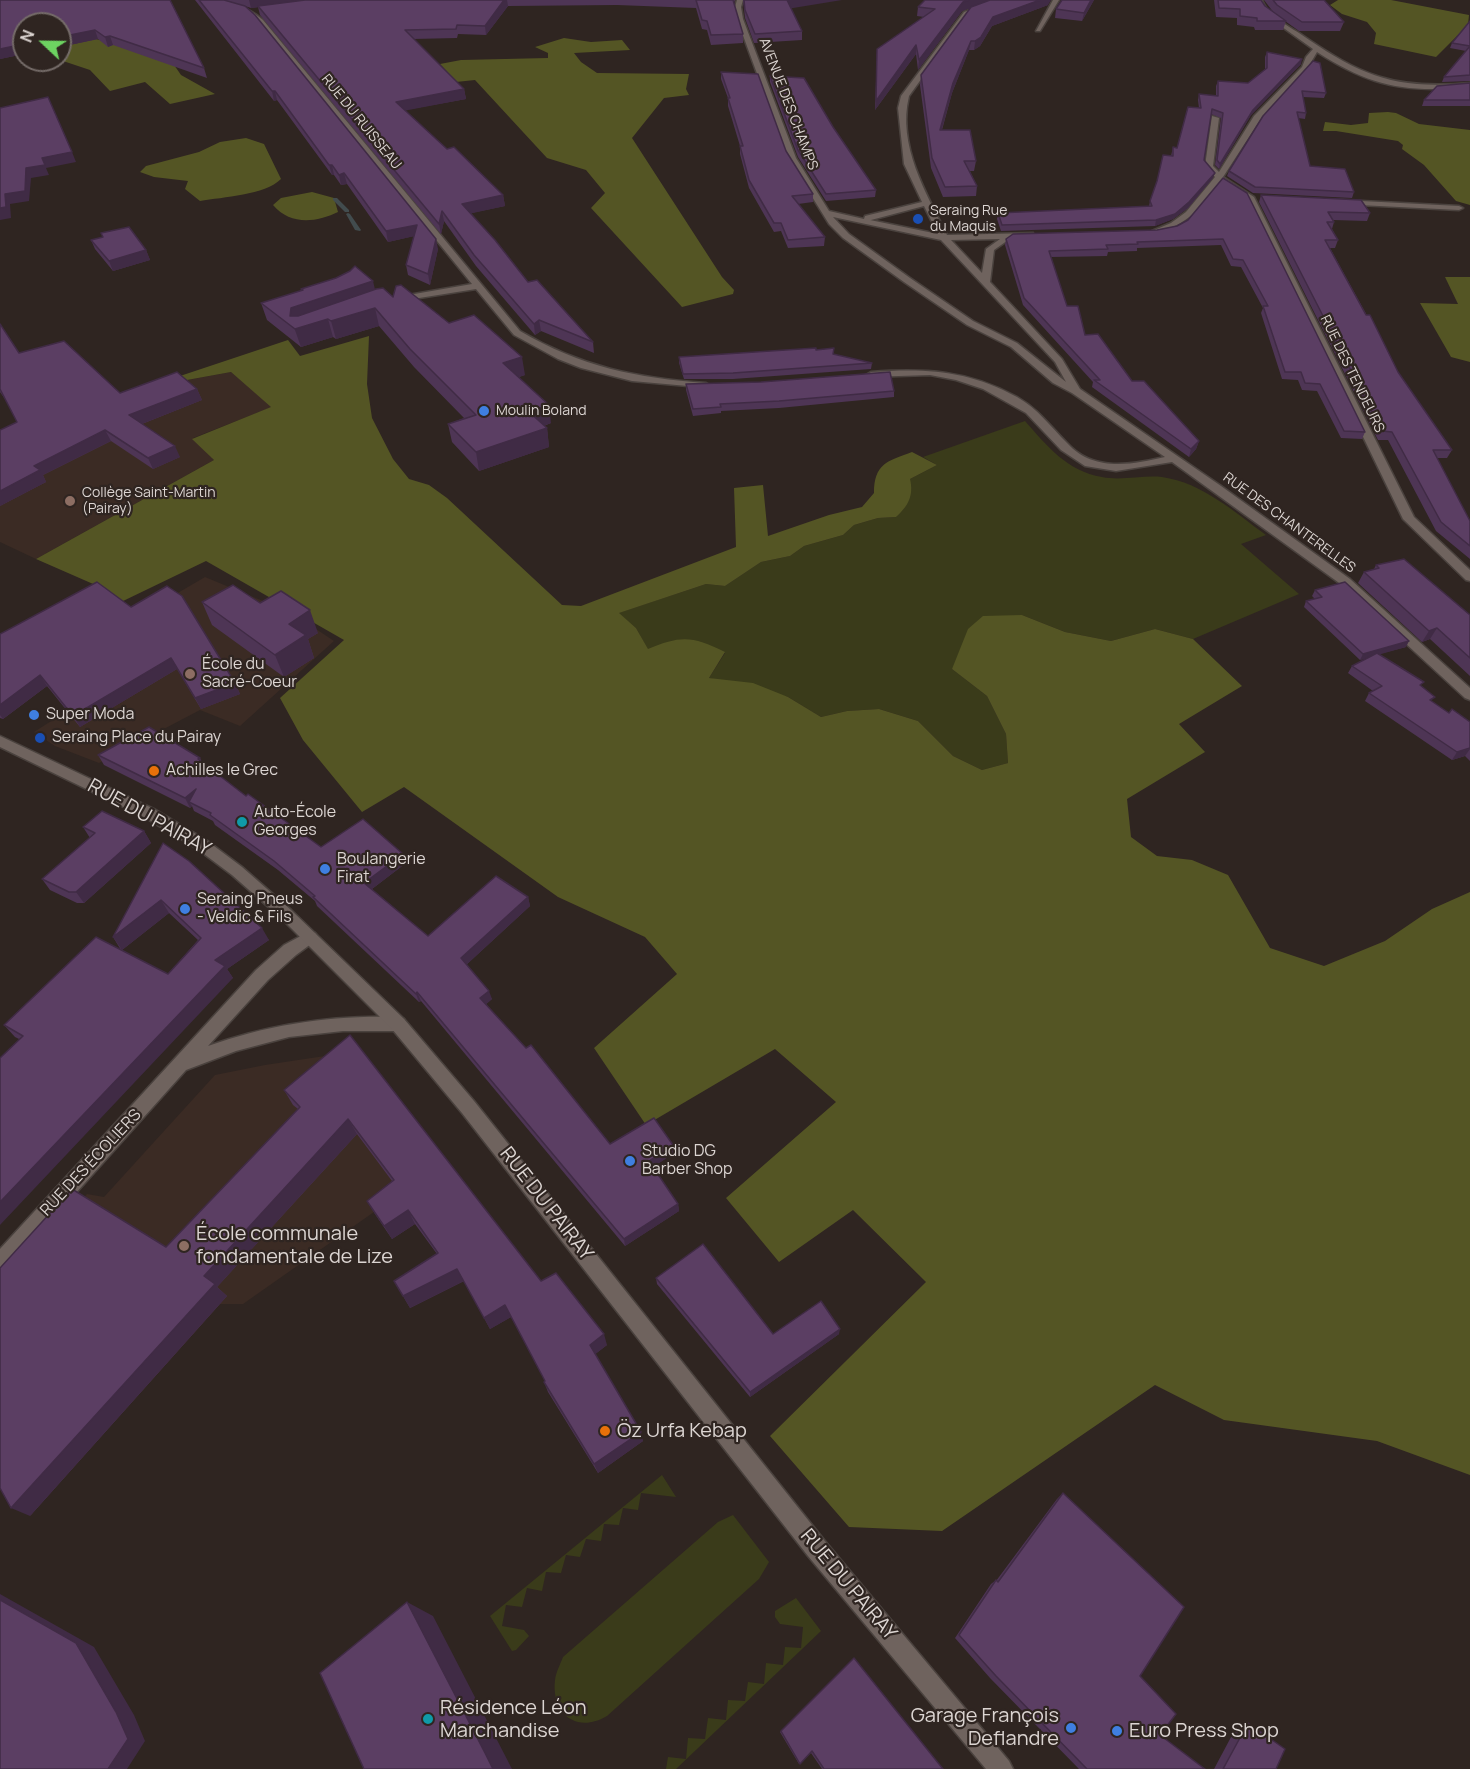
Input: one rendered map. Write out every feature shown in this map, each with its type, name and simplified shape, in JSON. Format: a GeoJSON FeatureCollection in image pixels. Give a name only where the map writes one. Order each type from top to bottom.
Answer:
{"type":"FeatureCollection","features":[{"type":"Feature","properties":{"kind":"street"},"geometry":{"type":"LineString","coordinates":[[208,0],[251,12],[262,12]]}},
{"type":"Feature","properties":{"kind":"street","name":"AVENUE DES CHAMPS"},"geometry":{"type":"LineString","coordinates":[[740,0],[740,19],[792,158],[826,213],[846,236],[907,280],[970,323],[1014,345]]}},
{"type":"Feature","properties":{"kind":"street"},"geometry":{"type":"LineString","coordinates":[[966,14],[1004,0]]}},
{"type":"Feature","properties":{"kind":"street"},"geometry":{"type":"LineString","coordinates":[[1038,30],[1056,0]]}},
{"type":"Feature","properties":{"kind":"street"},"geometry":{"type":"LineString","coordinates":[[1259,0],[1266,13],[1316,49],[1357,74],[1382,83],[1435,88],[1470,85]]}},
{"type":"Feature","properties":{"kind":"street"},"geometry":{"type":"LineString","coordinates":[[966,14],[969,5]]}},
{"type":"Feature","properties":{"kind":"street","name":"RUE DU RUISSEAU"},"geometry":{"type":"LineString","coordinates":[[251,12],[261,21],[517,333],[541,349],[568,362],[599,372],[654,383],[723,385]]}},
{"type":"Feature","properties":{"kind":"street","name":"RUE DES CHANTERELLES"},"geometry":{"type":"LineString","coordinates":[[966,14],[905,96],[902,108],[908,164],[944,238],[985,283],[1011,325],[1059,361],[1076,391]]}},
{"type":"Feature","properties":{"kind":"street"},"geometry":{"type":"LineString","coordinates":[[1144,231],[1172,228],[1181,223],[1220,178],[1256,118],[1305,68],[1309,57],[1316,49]]}},
{"type":"Feature","properties":{"kind":"street"},"geometry":{"type":"LineString","coordinates":[[1215,117],[1209,166],[1220,178]]}},
{"type":"Feature","properties":{"kind":"street","name":"RUE DES TENDEURS"},"geometry":{"type":"LineString","coordinates":[[1220,178],[1256,197],[1409,519],[1470,577]]}},
{"type":"Feature","properties":{"kind":"street"},"geometry":{"type":"LineString","coordinates":[[1329,201],[1459,208]]}},
{"type":"Feature","properties":{"kind":"street"},"geometry":{"type":"LineString","coordinates":[[858,219],[888,214],[926,203]]}},
{"type":"Feature","properties":{"kind":"street"},"geometry":{"type":"LineString","coordinates":[[826,213],[944,238],[1044,235]]}},
{"type":"Feature","properties":{"kind":"street"},"geometry":{"type":"LineString","coordinates":[[985,283],[990,249],[1010,236]]}},
{"type":"Feature","properties":{"kind":"street"},"geometry":{"type":"LineString","coordinates":[[386,302],[477,286]]}},
{"type":"Feature","properties":{"kind":"street"},"geometry":{"type":"LineString","coordinates":[[987,330],[1011,325],[1014,345]]}},
{"type":"Feature","properties":{"kind":"street","name":"RUE DES CHANTERELLES"},"geometry":{"type":"LineString","coordinates":[[1014,345],[1056,381],[1076,391],[1173,458],[1346,582],[1470,695]]}},
{"type":"Feature","properties":{"kind":"street"},"geometry":{"type":"LineString","coordinates":[[860,375],[918,371],[945,375],[984,387],[1024,406],[1051,430],[1072,455],[1097,466],[1118,468],[1141,466],[1173,458]]}},
{"type":"Feature","properties":{"kind":"street","name":"RUE DU PAIRAY"},"geometry":{"type":"LineString","coordinates":[[0,741],[172,826],[237,871],[310,937],[398,1024],[468,1107],[816,1548],[1001,1769]]}},
{"type":"Feature","properties":{"kind":"street","name":"RUE DES ÉCOLIERS"},"geometry":{"type":"LineString","coordinates":[[0,1263],[183,1065],[202,1039],[262,975],[290,950],[310,937]]}},
{"type":"Feature","properties":{"kind":"street","name":"RUE DES ÉCOLIERS"},"geometry":{"type":"LineString","coordinates":[[183,1065],[234,1043],[270,1034],[341,1023],[398,1024]]}},
{"type":"Feature","properties":{"kind":"shaded area"},"geometry":{"type":"Polygon","coordinates":[[[1338,0],[1391,0],[1469,15],[1468,25],[1436,57],[1374,44],[1376,33],[1367,22],[1342,14],[1330,5],[1338,0]]]}},
{"type":"Feature","properties":{"kind":"shaded area"},"geometry":{"type":"Polygon","coordinates":[[[564,38],[591,42],[622,40],[630,50],[574,53],[581,62],[597,73],[689,74],[686,89],[689,95],[664,98],[632,138],[722,277],[734,290],[733,294],[682,307],[591,208],[605,193],[586,170],[547,158],[475,80],[456,82],[440,64],[461,60],[548,58],[548,53],[535,47],[564,38]]]}},
{"type":"Feature","properties":{"kind":"shaded area"},"geometry":{"type":"Polygon","coordinates":[[[96,39],[170,59],[181,75],[215,94],[170,104],[145,82],[110,91],[90,70],[72,64],[72,44],[96,39]]]}},
{"type":"Feature","properties":{"kind":"shaded area"},"geometry":{"type":"Polygon","coordinates":[[[1369,113],[1396,113],[1419,124],[1470,130],[1470,205],[1456,201],[1424,165],[1402,149],[1403,145],[1398,141],[1323,131],[1325,122],[1351,125],[1368,123],[1369,113]]]}},
{"type":"Feature","properties":{"kind":"shaded area"},"geometry":{"type":"Polygon","coordinates":[[[246,138],[264,144],[281,179],[265,189],[200,201],[185,189],[188,181],[154,177],[140,172],[146,166],[199,152],[220,142],[246,138]]]}},
{"type":"Feature","properties":{"kind":"shaded area"},"geometry":{"type":"Polygon","coordinates":[[[312,192],[334,198],[338,212],[321,218],[303,220],[287,216],[273,205],[281,198],[312,192]]]}},
{"type":"Feature","properties":{"kind":"shaded area"},"geometry":{"type":"Polygon","coordinates":[[[1445,277],[1470,277],[1470,362],[1451,357],[1420,303],[1458,304],[1445,277]]]}},
{"type":"Feature","properties":{"kind":"shaded area"},"geometry":{"type":"Polygon","coordinates":[[[369,336],[367,384],[372,418],[393,459],[409,479],[429,485],[447,498],[562,605],[581,606],[736,547],[734,488],[763,485],[768,536],[829,515],[862,507],[874,493],[879,470],[896,458],[912,452],[937,465],[910,479],[909,500],[896,517],[878,518],[854,525],[843,535],[804,546],[790,556],[761,562],[725,586],[706,584],[619,613],[636,628],[648,649],[669,641],[687,639],[704,643],[725,652],[709,678],[753,683],[788,697],[821,717],[847,711],[879,709],[918,721],[953,756],[982,770],[1008,763],[1006,734],[987,696],[952,669],[968,629],[983,616],[1022,615],[1065,632],[1111,641],[1155,629],[1193,639],[1242,686],[1179,724],[1205,752],[1127,799],[1131,837],[1157,856],[1192,860],[1228,875],[1270,948],[1324,966],[1385,941],[1432,909],[1470,892],[1470,1475],[1377,1441],[1224,1420],[1155,1385],[942,1531],[849,1527],[770,1436],[926,1282],[853,1210],[779,1262],[726,1198],[836,1102],[775,1049],[646,1125],[594,1048],[677,974],[645,937],[558,897],[404,787],[362,812],[303,740],[280,698],[344,640],[206,561],[121,602],[100,587],[36,559],[214,460],[192,439],[271,407],[231,372],[187,380],[180,376],[288,340],[300,356],[369,336]]]}},
{"type":"Feature","properties":{"kind":"shaded area","name":"Collège Saint-Martin (Pairay)"},"geometry":{"type":"Polygon","coordinates":[[[231,372],[272,407],[193,438],[214,460],[36,559],[0,542],[0,441],[180,376],[187,380],[231,372]]]}},
{"type":"Feature","properties":{"kind":"shaded area","name":"École du Sacré-Coeur"},"geometry":{"type":"Polygon","coordinates":[[[205,577],[292,613],[334,641],[240,726],[200,710],[99,763],[55,746],[34,732],[100,690],[65,659],[205,577]]]}},
{"type":"Feature","properties":{"kind":"shaded area","name":"École communale fondamentale de Lize"},"geometry":{"type":"Polygon","coordinates":[[[358,1051],[401,1193],[243,1304],[220,1304],[30,1516],[0,1461],[0,1295],[87,1194],[104,1197],[215,1075],[358,1051]]]}},
{"type":"Feature","properties":{"kind":"green space"},"geometry":{"type":"Polygon","coordinates":[[[1025,421],[1059,456],[1078,469],[1102,477],[1162,477],[1177,480],[1191,485],[1230,508],[1266,535],[1241,544],[1299,594],[1193,639],[1155,629],[1111,641],[1065,632],[1022,615],[952,669],[987,696],[1006,734],[1008,763],[982,770],[953,756],[918,721],[879,709],[847,711],[821,717],[788,697],[709,678],[725,653],[648,650],[636,628],[618,613],[706,584],[725,586],[761,562],[790,556],[804,546],[843,535],[854,525],[878,518],[896,517],[910,479],[937,465],[923,457],[1025,421]]]}},
{"type":"Feature","properties":{"kind":"green space"},"geometry":{"type":"Polygon","coordinates":[[[662,1475],[676,1497],[641,1493],[638,1510],[623,1508],[619,1525],[604,1524],[601,1541],[586,1539],[580,1557],[566,1555],[561,1573],[546,1572],[542,1591],[527,1588],[522,1607],[506,1605],[502,1626],[524,1630],[529,1636],[516,1650],[512,1651],[490,1616],[662,1475]]]}},
{"type":"Feature","properties":{"kind":"green space"},"geometry":{"type":"Polygon","coordinates":[[[733,1515],[769,1562],[759,1579],[607,1716],[586,1723],[568,1718],[557,1702],[555,1692],[556,1677],[563,1657],[718,1522],[733,1515]]]}},
{"type":"Feature","properties":{"kind":"green space"},"geometry":{"type":"Polygon","coordinates":[[[796,1598],[821,1631],[676,1769],[666,1769],[668,1757],[686,1759],[688,1738],[705,1739],[708,1718],[726,1720],[728,1700],[745,1701],[748,1682],[764,1684],[766,1663],[783,1665],[785,1647],[801,1648],[803,1627],[780,1624],[775,1617],[775,1611],[796,1598]]]}},
{"type":"Feature","properties":{"kind":"building"},"geometry":{"type":"Polygon","coordinates":[[[0,0],[170,0],[204,68],[110,36],[105,37],[95,30],[72,35],[72,12],[12,12],[12,46],[0,49],[0,0]]]}},
{"type":"Feature","properties":{"kind":"building"},"geometry":{"type":"Polygon","coordinates":[[[199,0],[224,0],[245,6],[255,15],[436,239],[428,274],[406,265],[417,225],[386,231],[344,173],[339,175],[332,165],[329,165],[275,91],[272,91],[199,0]]]}},
{"type":"Feature","properties":{"kind":"building"},"geometry":{"type":"Polygon","coordinates":[[[305,0],[504,0],[485,26],[457,25],[456,29],[405,30],[464,89],[396,102],[447,149],[454,147],[503,195],[462,204],[495,240],[528,282],[537,280],[593,342],[539,320],[534,324],[474,255],[442,211],[439,224],[258,6],[305,0]]]}},
{"type":"Feature","properties":{"kind":"building"},"geometry":{"type":"Polygon","coordinates":[[[696,0],[733,0],[743,34],[711,35],[707,21],[702,20],[696,0]]]}},
{"type":"Feature","properties":{"kind":"building"},"geometry":{"type":"Polygon","coordinates":[[[744,0],[787,0],[802,31],[755,34],[745,10],[744,0]]]}},
{"type":"Feature","properties":{"kind":"building"},"geometry":{"type":"Polygon","coordinates":[[[925,0],[969,0],[963,2],[919,60],[916,45],[876,101],[877,49],[935,9],[918,7],[925,0]]]}},
{"type":"Feature","properties":{"kind":"building"},"geometry":{"type":"Polygon","coordinates":[[[990,0],[1040,0],[993,17],[981,37],[971,41],[953,83],[940,130],[970,130],[976,161],[964,161],[977,186],[945,187],[932,158],[921,75],[971,7],[990,0]]]}},
{"type":"Feature","properties":{"kind":"building"},"geometry":{"type":"Polygon","coordinates":[[[1062,0],[1091,0],[1084,13],[1056,9],[1062,0]]]}},
{"type":"Feature","properties":{"kind":"building"},"geometry":{"type":"Polygon","coordinates":[[[1218,0],[1261,0],[1265,6],[1286,21],[1257,21],[1257,18],[1240,16],[1240,9],[1219,8],[1218,0]]]}},
{"type":"Feature","properties":{"kind":"building"},"geometry":{"type":"Polygon","coordinates":[[[1273,0],[1324,0],[1344,22],[1302,22],[1273,0]]]}},
{"type":"Feature","properties":{"kind":"building"},"geometry":{"type":"Polygon","coordinates":[[[1470,21],[1470,46],[1452,43],[1470,21]]]}},
{"type":"Feature","properties":{"kind":"building"},"geometry":{"type":"Polygon","coordinates":[[[1470,46],[1470,75],[1444,77],[1470,46]]]}},
{"type":"Feature","properties":{"kind":"building"},"geometry":{"type":"Polygon","coordinates":[[[1267,52],[1302,59],[1253,110],[1220,164],[1217,160],[1223,113],[1212,109],[1204,160],[1215,173],[1175,214],[1156,220],[1002,225],[998,213],[1152,206],[1150,201],[1163,155],[1173,156],[1173,147],[1177,148],[1188,107],[1201,108],[1199,94],[1218,96],[1218,81],[1248,83],[1267,68],[1267,52]]]}},
{"type":"Feature","properties":{"kind":"building"},"geometry":{"type":"Polygon","coordinates":[[[1313,61],[1320,63],[1326,93],[1302,91],[1306,113],[1297,112],[1310,166],[1345,169],[1354,192],[1255,187],[1229,171],[1263,116],[1313,61]]]}},
{"type":"Feature","properties":{"kind":"building"},"geometry":{"type":"Polygon","coordinates":[[[721,72],[758,74],[786,151],[813,194],[792,196],[825,237],[788,240],[781,223],[774,223],[749,180],[740,146],[743,146],[721,72]]]}},
{"type":"Feature","properties":{"kind":"building"},"geometry":{"type":"Polygon","coordinates":[[[770,76],[804,78],[833,127],[876,190],[826,194],[798,150],[770,76]]]}},
{"type":"Feature","properties":{"kind":"building"},"geometry":{"type":"Polygon","coordinates":[[[1470,83],[1470,100],[1424,100],[1437,86],[1470,83]]]}},
{"type":"Feature","properties":{"kind":"building"},"geometry":{"type":"Polygon","coordinates":[[[48,97],[72,152],[42,158],[45,165],[26,168],[25,191],[5,194],[6,207],[0,208],[0,108],[48,97]]]}},
{"type":"Feature","properties":{"kind":"building"},"geometry":{"type":"Polygon","coordinates":[[[1223,178],[1247,193],[1365,432],[1344,431],[1320,384],[1305,383],[1301,372],[1285,372],[1263,306],[1268,306],[1243,260],[1233,259],[1223,239],[1137,242],[1138,244],[1106,245],[1108,249],[1049,251],[1067,306],[1078,306],[1085,335],[1098,334],[1132,381],[1144,381],[1199,441],[1191,449],[1094,380],[1100,380],[1024,298],[1006,239],[1013,234],[1157,230],[1177,226],[1188,220],[1223,178]]]}},
{"type":"Feature","properties":{"kind":"building"},"geometry":{"type":"Polygon","coordinates":[[[1261,195],[1361,200],[1370,213],[1328,212],[1334,222],[1327,222],[1338,240],[1325,240],[1366,315],[1370,315],[1398,372],[1452,450],[1433,450],[1470,521],[1470,546],[1441,522],[1392,432],[1382,431],[1261,195]]]}},
{"type":"Feature","properties":{"kind":"building"},"geometry":{"type":"Polygon","coordinates":[[[129,227],[146,250],[109,261],[91,240],[103,237],[101,233],[129,227]]]}},
{"type":"Feature","properties":{"kind":"building"},"geometry":{"type":"Polygon","coordinates":[[[355,266],[373,281],[291,308],[290,316],[298,316],[376,289],[383,288],[393,297],[396,286],[401,285],[449,323],[474,315],[522,357],[503,363],[549,405],[529,412],[547,428],[476,452],[448,424],[476,415],[410,349],[375,308],[295,329],[261,303],[336,278],[355,266]]]}},
{"type":"Feature","properties":{"kind":"building"},"geometry":{"type":"Polygon","coordinates":[[[0,324],[19,353],[64,341],[120,393],[177,372],[197,389],[129,415],[175,446],[148,458],[105,430],[34,466],[40,470],[0,491],[0,430],[17,422],[0,389],[0,324]]]}},
{"type":"Feature","properties":{"kind":"building"},"geometry":{"type":"Polygon","coordinates":[[[816,348],[816,350],[834,348],[833,354],[872,363],[733,373],[683,374],[679,357],[816,348]]]}},
{"type":"Feature","properties":{"kind":"building"},"geometry":{"type":"Polygon","coordinates":[[[890,372],[894,391],[720,404],[721,407],[693,409],[686,384],[761,382],[890,372]]]}},
{"type":"Feature","properties":{"kind":"building"},"geometry":{"type":"Polygon","coordinates":[[[1404,559],[1470,615],[1470,658],[1437,628],[1429,631],[1364,572],[1379,568],[1376,565],[1404,559]]]}},
{"type":"Feature","properties":{"kind":"building"},"geometry":{"type":"Polygon","coordinates":[[[97,582],[131,607],[167,586],[182,596],[235,683],[195,698],[171,658],[73,716],[40,675],[0,705],[0,634],[97,582]]]}},
{"type":"Feature","properties":{"kind":"building"},"geometry":{"type":"Polygon","coordinates":[[[1345,582],[1409,641],[1363,654],[1306,601],[1322,597],[1315,590],[1345,582]]]}},
{"type":"Feature","properties":{"kind":"building"},"geometry":{"type":"Polygon","coordinates":[[[233,585],[260,603],[281,591],[310,610],[289,624],[306,635],[275,655],[202,602],[233,585]]]}},
{"type":"Feature","properties":{"kind":"building"},"geometry":{"type":"Polygon","coordinates":[[[1377,653],[1424,682],[1420,685],[1435,697],[1430,700],[1449,713],[1452,709],[1470,722],[1470,748],[1457,752],[1369,693],[1382,686],[1352,666],[1377,653]]]}},
{"type":"Feature","properties":{"kind":"building"},"geometry":{"type":"Polygon","coordinates":[[[149,727],[200,758],[198,759],[246,796],[248,794],[321,847],[363,819],[403,854],[364,883],[428,936],[496,876],[528,897],[461,958],[489,991],[480,998],[526,1048],[531,1045],[610,1144],[654,1118],[673,1145],[649,1161],[678,1204],[624,1239],[417,992],[416,994],[313,897],[315,896],[274,861],[210,815],[211,813],[189,802],[196,789],[185,798],[98,755],[149,727]]]}},
{"type":"Feature","properties":{"kind":"building"},"geometry":{"type":"Polygon","coordinates":[[[102,811],[144,831],[76,892],[69,892],[42,879],[95,833],[83,827],[102,811]]]}},
{"type":"Feature","properties":{"kind":"building"},"geometry":{"type":"Polygon","coordinates":[[[163,843],[189,861],[262,928],[215,960],[225,966],[0,1202],[0,1058],[23,1036],[4,1025],[96,937],[168,974],[201,938],[161,900],[113,937],[163,843]]]}},
{"type":"Feature","properties":{"kind":"building"},"geometry":{"type":"Polygon","coordinates":[[[350,1035],[541,1281],[556,1273],[604,1334],[590,1345],[641,1432],[594,1464],[544,1382],[505,1305],[484,1318],[457,1269],[403,1296],[394,1281],[438,1253],[408,1210],[384,1226],[367,1201],[394,1180],[348,1119],[204,1276],[215,1284],[11,1508],[0,1488],[0,1268],[72,1189],[166,1247],[300,1107],[284,1090],[350,1035]]]}},
{"type":"Feature","properties":{"kind":"building"},"geometry":{"type":"Polygon","coordinates":[[[703,1244],[773,1334],[821,1301],[840,1329],[750,1392],[656,1278],[703,1244]]]}},
{"type":"Feature","properties":{"kind":"building"},"geometry":{"type":"Polygon","coordinates":[[[1063,1493],[1184,1607],[1140,1676],[1176,1714],[1160,1735],[1205,1769],[1087,1769],[959,1635],[996,1580],[998,1582],[1063,1493]]]}},
{"type":"Feature","properties":{"kind":"building"},"geometry":{"type":"Polygon","coordinates":[[[0,1600],[76,1643],[116,1712],[128,1739],[108,1769],[0,1769],[0,1600]]]}},
{"type":"Feature","properties":{"kind":"building","name":"Résidence Léon Marchandise"},"geometry":{"type":"Polygon","coordinates":[[[407,1602],[493,1769],[364,1769],[320,1673],[407,1602]]]}},
{"type":"Feature","properties":{"kind":"building"},"geometry":{"type":"Polygon","coordinates":[[[854,1658],[943,1769],[824,1769],[812,1751],[800,1764],[781,1731],[854,1658]]]}},
{"type":"Feature","properties":{"kind":"building"},"geometry":{"type":"Polygon","coordinates":[[[1248,1723],[1285,1749],[1276,1769],[1223,1769],[1248,1723]]]}},
{"type":"Feature","properties":{"kind":"waterway"},"geometry":{"type":"LineString","coordinates":[[335,199],[347,211]]}},
{"type":"Feature","properties":{"kind":"waterway"},"geometry":{"type":"LineString","coordinates":[[348,214],[358,230]]}},
{"type":"Feature","properties":{"kind":"place","name":"Seraing Rue du Maquis"},"geometry":{"type":"Point","coordinates":[918,219]}},
{"type":"Feature","properties":{"kind":"place","name":"Moulin Boland"},"geometry":{"type":"Point","coordinates":[484,411]}},
{"type":"Feature","properties":{"kind":"place","name":"Collège Saint-Martin (Pairay)"},"geometry":{"type":"Point","coordinates":[70,501]}},
{"type":"Feature","properties":{"kind":"place","name":"École du Sacré-Coeur"},"geometry":{"type":"Point","coordinates":[190,674]}},
{"type":"Feature","properties":{"kind":"place","name":"Super Moda"},"geometry":{"type":"Point","coordinates":[34,715]}},
{"type":"Feature","properties":{"kind":"place","name":"Seraing Place du Pairay"},"geometry":{"type":"Point","coordinates":[40,738]}},
{"type":"Feature","properties":{"kind":"place","name":"Achilles le Grec"},"geometry":{"type":"Point","coordinates":[154,771]}},
{"type":"Feature","properties":{"kind":"place","name":"Auto-École Georges"},"geometry":{"type":"Point","coordinates":[242,822]}},
{"type":"Feature","properties":{"kind":"place","name":"Boulangerie Firat"},"geometry":{"type":"Point","coordinates":[325,869]}},
{"type":"Feature","properties":{"kind":"place","name":"Seraing Pneus - Veldic & Fils"},"geometry":{"type":"Point","coordinates":[185,909]}},
{"type":"Feature","properties":{"kind":"place","name":"Studio DG Barber Shop"},"geometry":{"type":"Point","coordinates":[630,1161]}},
{"type":"Feature","properties":{"kind":"place","name":"École communale fondamentale de Lize"},"geometry":{"type":"Point","coordinates":[184,1246]}},
{"type":"Feature","properties":{"kind":"place","name":"Öz Urfa Kebap"},"geometry":{"type":"Point","coordinates":[605,1431]}},
{"type":"Feature","properties":{"kind":"place","name":"Résidence Léon Marchandise"},"geometry":{"type":"Point","coordinates":[428,1719]}},
{"type":"Feature","properties":{"kind":"place","name":"Garage François Deflandre"},"geometry":{"type":"Point","coordinates":[1071,1728]}},
{"type":"Feature","properties":{"kind":"place","name":"Euro Press Shop"},"geometry":{"type":"Point","coordinates":[1117,1731]}}]}
